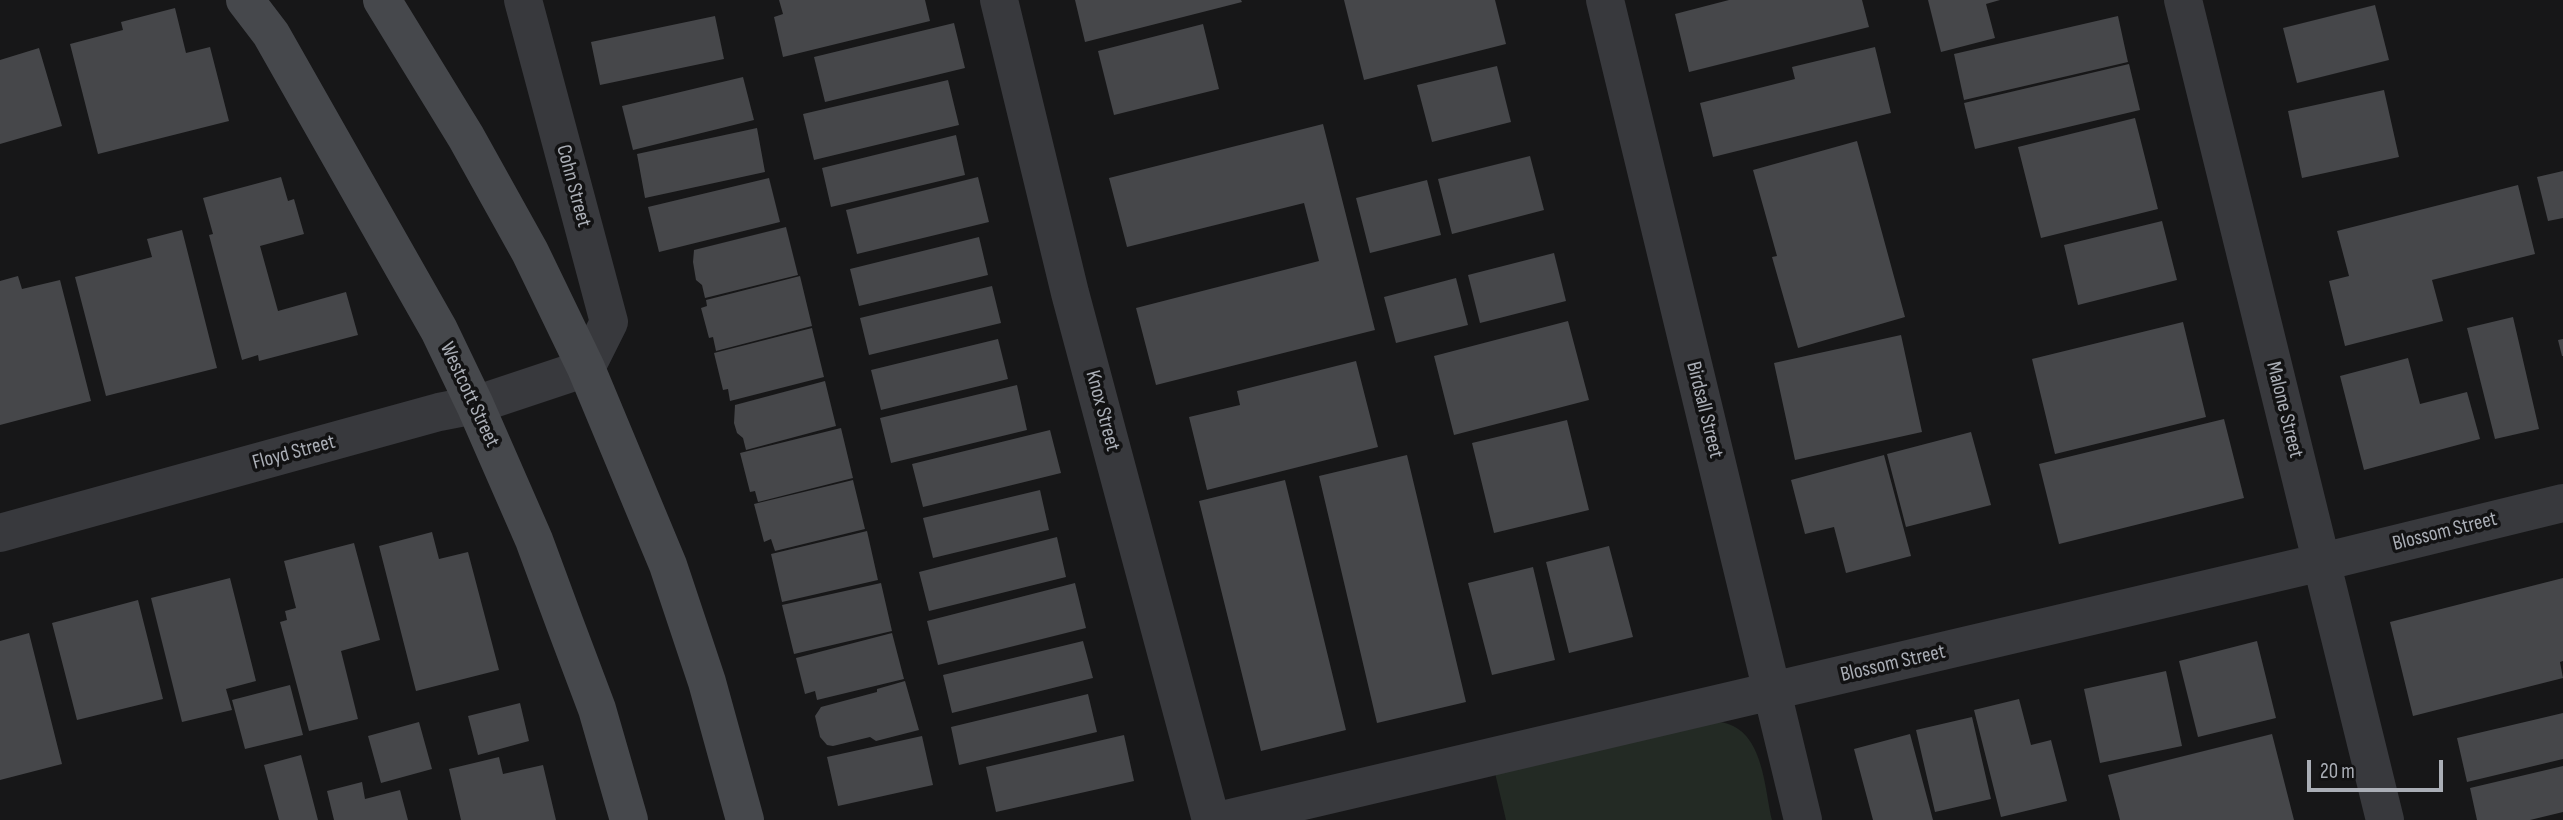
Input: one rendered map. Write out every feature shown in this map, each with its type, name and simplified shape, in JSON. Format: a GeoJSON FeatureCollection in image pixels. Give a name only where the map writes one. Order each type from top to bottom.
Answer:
{"type":"FeatureCollection","features":[{"type":"Feature","properties":{"kind":"main road","name":"Westcott Street"},"geometry":{"type":"LineString","coordinates":[[245,0],[278,46],[439,330],[475,405],[534,540],[597,709],[628,820]]}},
{"type":"Feature","properties":{"kind":"main road"},"geometry":{"type":"LineString","coordinates":[[382,0],[467,137],[530,253],[586,368],[668,565],[707,682],[745,820]]}},
{"type":"Feature","properties":{"kind":"street","name":"Cohn Street"},"geometry":{"type":"LineString","coordinates":[[523,0],[609,322],[586,368]]}},
{"type":"Feature","properties":{"kind":"street","name":"Knox Street"},"geometry":{"type":"LineString","coordinates":[[999,0],[1070,293],[1211,820]]}},
{"type":"Feature","properties":{"kind":"street","name":"Birdsall Street"},"geometry":{"type":"LineString","coordinates":[[1605,0],[1803,820]]}},
{"type":"Feature","properties":{"kind":"street","name":"Malone Street"},"geometry":{"type":"LineString","coordinates":[[2183,0],[2385,820]]}},
{"type":"Feature","properties":{"kind":"street","name":"Floyd Street"},"geometry":{"type":"LineString","coordinates":[[0,533],[439,412],[475,405],[586,368]]}},
{"type":"Feature","properties":{"kind":"street","name":"Blossom Street"},"geometry":{"type":"LineString","coordinates":[[1222,820],[2563,503]]}},
{"type":"Feature","properties":{"kind":"shaded area"},"geometry":{"type":"Polygon","coordinates":[[[1719,722],[1734,726],[1745,734],[1753,746],[1763,775],[1772,820],[1506,820],[1495,773],[1719,722]]]}},
{"type":"Feature","properties":{"kind":"building"},"geometry":{"type":"Polygon","coordinates":[[[779,0],[925,0],[930,21],[783,57],[774,17],[783,14],[779,0]]]}},
{"type":"Feature","properties":{"kind":"building"},"geometry":{"type":"Polygon","coordinates":[[[1075,0],[1241,0],[1242,2],[1085,42],[1075,0]]]}},
{"type":"Feature","properties":{"kind":"building"},"geometry":{"type":"Polygon","coordinates":[[[1344,0],[1495,0],[1506,44],[1364,80],[1344,0]]]}},
{"type":"Feature","properties":{"kind":"building"},"geometry":{"type":"Polygon","coordinates":[[[1729,0],[1862,0],[1869,27],[1689,72],[1675,14],[1729,0]]]}},
{"type":"Feature","properties":{"kind":"building"},"geometry":{"type":"Polygon","coordinates":[[[1928,0],[2000,0],[1986,4],[1995,38],[1941,52],[1928,0]]]}},
{"type":"Feature","properties":{"kind":"building"},"geometry":{"type":"Polygon","coordinates":[[[2375,5],[2389,60],[2297,83],[2283,28],[2375,5]]]}},
{"type":"Feature","properties":{"kind":"building"},"geometry":{"type":"Polygon","coordinates":[[[175,8],[186,53],[210,47],[229,121],[98,154],[70,44],[123,30],[121,22],[175,8]]]}},
{"type":"Feature","properties":{"kind":"building"},"geometry":{"type":"Polygon","coordinates":[[[715,16],[724,59],[600,85],[591,42],[715,16]]]}},
{"type":"Feature","properties":{"kind":"building"},"geometry":{"type":"Polygon","coordinates":[[[2118,16],[2128,62],[1964,100],[1954,54],[2118,16]]]}},
{"type":"Feature","properties":{"kind":"building"},"geometry":{"type":"Polygon","coordinates":[[[954,23],[965,68],[825,102],[814,57],[954,23]]]}},
{"type":"Feature","properties":{"kind":"building"},"geometry":{"type":"Polygon","coordinates":[[[1203,24],[1219,89],[1114,115],[1098,51],[1203,24]]]}},
{"type":"Feature","properties":{"kind":"building"},"geometry":{"type":"Polygon","coordinates":[[[1875,47],[1891,113],[1713,157],[1700,103],[1795,79],[1792,67],[1875,47]]]}},
{"type":"Feature","properties":{"kind":"building"},"geometry":{"type":"Polygon","coordinates":[[[39,48],[62,126],[0,144],[0,60],[39,48]]]}},
{"type":"Feature","properties":{"kind":"building"},"geometry":{"type":"Polygon","coordinates":[[[2129,64],[2140,110],[1975,149],[1964,103],[2129,64]]]}},
{"type":"Feature","properties":{"kind":"building"},"geometry":{"type":"Polygon","coordinates":[[[1497,66],[1511,122],[1432,142],[1417,85],[1497,66]]]}},
{"type":"Feature","properties":{"kind":"building"},"geometry":{"type":"Polygon","coordinates":[[[743,77],[754,120],[633,150],[622,106],[743,77]]]}},
{"type":"Feature","properties":{"kind":"building"},"geometry":{"type":"Polygon","coordinates":[[[948,80],[959,125],[814,160],[803,114],[948,80]]]}},
{"type":"Feature","properties":{"kind":"building"},"geometry":{"type":"Polygon","coordinates":[[[2384,90],[2399,157],[2302,178],[2288,111],[2384,90]]]}},
{"type":"Feature","properties":{"kind":"building"},"geometry":{"type":"Polygon","coordinates":[[[2135,118],[2158,209],[2041,238],[2018,147],[2135,118]]]}},
{"type":"Feature","properties":{"kind":"building"},"geometry":{"type":"Polygon","coordinates":[[[1323,124],[1375,330],[1156,385],[1136,308],[1319,261],[1304,203],[1127,247],[1109,178],[1323,124]]]}},
{"type":"Feature","properties":{"kind":"building"},"geometry":{"type":"Polygon","coordinates":[[[757,128],[765,172],[645,198],[637,154],[757,128]]]}},
{"type":"Feature","properties":{"kind":"building"},"geometry":{"type":"Polygon","coordinates":[[[956,135],[965,175],[831,207],[822,168],[956,135]]]}},
{"type":"Feature","properties":{"kind":"building"},"geometry":{"type":"Polygon","coordinates":[[[1857,141],[1905,317],[1798,348],[1772,257],[1777,256],[1753,170],[1857,141]]]}},
{"type":"Feature","properties":{"kind":"building"},"geometry":{"type":"Polygon","coordinates":[[[1530,156],[1544,210],[1452,234],[1438,179],[1530,156]]]}},
{"type":"Feature","properties":{"kind":"building"},"geometry":{"type":"Polygon","coordinates":[[[2563,171],[2563,218],[2548,221],[2537,177],[2563,171]]]}},
{"type":"Feature","properties":{"kind":"building"},"geometry":{"type":"Polygon","coordinates":[[[281,177],[288,201],[294,199],[304,234],[260,246],[278,311],[346,292],[358,335],[259,361],[258,355],[242,360],[209,235],[213,234],[203,198],[281,177]]]}},
{"type":"Feature","properties":{"kind":"building"},"geometry":{"type":"Polygon","coordinates":[[[978,177],[989,222],[857,254],[846,210],[978,177]]]}},
{"type":"Feature","properties":{"kind":"building"},"geometry":{"type":"Polygon","coordinates":[[[769,178],[780,222],[659,252],[648,207],[769,178]]]}},
{"type":"Feature","properties":{"kind":"building"},"geometry":{"type":"Polygon","coordinates":[[[1427,180],[1441,235],[1370,253],[1356,198],[1427,180]]]}},
{"type":"Feature","properties":{"kind":"building"},"geometry":{"type":"Polygon","coordinates":[[[2518,185],[2535,254],[2432,280],[2443,321],[2345,346],[2329,281],[2349,276],[2337,231],[2518,185]]]}},
{"type":"Feature","properties":{"kind":"building"},"geometry":{"type":"Polygon","coordinates":[[[2162,221],[2177,280],[2078,305],[2064,245],[2162,221]]]}},
{"type":"Feature","properties":{"kind":"building"},"geometry":{"type":"Polygon","coordinates":[[[786,227],[798,275],[705,298],[702,285],[696,280],[694,250],[786,227]]]}},
{"type":"Feature","properties":{"kind":"building"},"geometry":{"type":"Polygon","coordinates":[[[182,230],[217,368],[106,396],[75,277],[152,257],[147,239],[182,230]]]}},
{"type":"Feature","properties":{"kind":"building"},"geometry":{"type":"Polygon","coordinates":[[[979,237],[988,275],[859,306],[850,269],[979,237]]]}},
{"type":"Feature","properties":{"kind":"building"},"geometry":{"type":"Polygon","coordinates":[[[1554,253],[1566,301],[1480,323],[1468,275],[1554,253]]]}},
{"type":"Feature","properties":{"kind":"building"},"geometry":{"type":"Polygon","coordinates":[[[18,276],[22,289],[60,280],[91,401],[0,425],[0,281],[18,276]]]}},
{"type":"Feature","properties":{"kind":"building"},"geometry":{"type":"Polygon","coordinates":[[[800,276],[812,326],[716,351],[713,337],[709,338],[701,308],[707,306],[706,300],[800,276]]]}},
{"type":"Feature","properties":{"kind":"building"},"geometry":{"type":"Polygon","coordinates":[[[1456,278],[1468,325],[1396,343],[1384,297],[1456,278]]]}},
{"type":"Feature","properties":{"kind":"building"},"geometry":{"type":"Polygon","coordinates":[[[992,286],[1001,323],[869,355],[860,318],[992,286]]]}},
{"type":"Feature","properties":{"kind":"building"},"geometry":{"type":"Polygon","coordinates":[[[2513,317],[2539,429],[2495,439],[2467,328],[2513,317]]]}},
{"type":"Feature","properties":{"kind":"building"},"geometry":{"type":"Polygon","coordinates":[[[1568,321],[1589,400],[1454,435],[1434,356],[1568,321]]]}},
{"type":"Feature","properties":{"kind":"building"},"geometry":{"type":"Polygon","coordinates":[[[2183,322],[2206,417],[2055,454],[2032,359],[2183,322]]]}},
{"type":"Feature","properties":{"kind":"building"},"geometry":{"type":"Polygon","coordinates":[[[812,328],[824,377],[730,401],[728,389],[723,390],[714,353],[812,328]]]}},
{"type":"Feature","properties":{"kind":"building"},"geometry":{"type":"Polygon","coordinates":[[[1901,335],[1922,432],[1795,460],[1774,363],[1901,335]]]}},
{"type":"Feature","properties":{"kind":"building"},"geometry":{"type":"Polygon","coordinates":[[[998,339],[1008,379],[881,410],[871,370],[998,339]]]}},
{"type":"Feature","properties":{"kind":"building"},"geometry":{"type":"Polygon","coordinates":[[[2563,339],[2563,356],[2562,356],[2558,340],[2563,339]]]}},
{"type":"Feature","properties":{"kind":"building"},"geometry":{"type":"Polygon","coordinates":[[[2408,358],[2420,404],[2467,392],[2480,439],[2364,470],[2340,376],[2408,358]]]}},
{"type":"Feature","properties":{"kind":"building"},"geometry":{"type":"Polygon","coordinates":[[[1356,361],[1378,447],[1207,490],[1189,417],[1240,405],[1237,391],[1356,361]]]}},
{"type":"Feature","properties":{"kind":"building"},"geometry":{"type":"Polygon","coordinates":[[[825,381],[836,426],[746,450],[743,438],[737,433],[734,423],[735,405],[825,381]]]}},
{"type":"Feature","properties":{"kind":"building"},"geometry":{"type":"Polygon","coordinates":[[[1017,385],[1027,430],[891,463],[880,418],[1017,385]]]}},
{"type":"Feature","properties":{"kind":"building"},"geometry":{"type":"Polygon","coordinates":[[[2224,419],[2244,498],[2059,544],[2039,464],[2224,419]]]}},
{"type":"Feature","properties":{"kind":"building"},"geometry":{"type":"Polygon","coordinates":[[[1567,420],[1589,510],[1494,533],[1472,443],[1567,420]]]}},
{"type":"Feature","properties":{"kind":"building"},"geometry":{"type":"Polygon","coordinates":[[[841,428],[853,478],[758,502],[755,491],[750,492],[740,453],[841,428]]]}},
{"type":"Feature","properties":{"kind":"building"},"geometry":{"type":"Polygon","coordinates":[[[1050,430],[1061,473],[923,507],[912,464],[1050,430]]]}},
{"type":"Feature","properties":{"kind":"building"},"geometry":{"type":"Polygon","coordinates":[[[1971,432],[1991,505],[1906,527],[1887,454],[1971,432]]]}},
{"type":"Feature","properties":{"kind":"building"},"geometry":{"type":"Polygon","coordinates":[[[1407,455],[1466,702],[1377,723],[1319,476],[1407,455]]]}},
{"type":"Feature","properties":{"kind":"building"},"geometry":{"type":"Polygon","coordinates":[[[1884,455],[1911,556],[1846,573],[1834,527],[1805,534],[1791,480],[1884,455]]]}},
{"type":"Feature","properties":{"kind":"building"},"geometry":{"type":"Polygon","coordinates":[[[853,480],[865,529],[775,551],[771,539],[764,542],[754,504],[853,480]]]}},
{"type":"Feature","properties":{"kind":"building"},"geometry":{"type":"Polygon","coordinates":[[[1285,480],[1346,730],[1261,751],[1199,501],[1285,480]]]}},
{"type":"Feature","properties":{"kind":"building"},"geometry":{"type":"Polygon","coordinates":[[[1040,490],[1049,530],[933,558],[923,518],[1040,490]]]}},
{"type":"Feature","properties":{"kind":"building"},"geometry":{"type":"Polygon","coordinates":[[[867,531],[878,580],[782,602],[771,554],[867,531]]]}},
{"type":"Feature","properties":{"kind":"building"},"geometry":{"type":"Polygon","coordinates":[[[432,532],[439,559],[468,552],[499,670],[416,691],[379,546],[432,532]]]}},
{"type":"Feature","properties":{"kind":"building"},"geometry":{"type":"Polygon","coordinates":[[[1057,537],[1066,577],[929,611],[919,572],[1057,537]]]}},
{"type":"Feature","properties":{"kind":"building"},"geometry":{"type":"Polygon","coordinates":[[[354,543],[380,640],[341,651],[358,719],[309,731],[280,622],[287,620],[285,611],[296,608],[284,561],[354,543]]]}},
{"type":"Feature","properties":{"kind":"building"},"geometry":{"type":"Polygon","coordinates":[[[1609,546],[1633,637],[1569,653],[1546,562],[1609,546]]]}},
{"type":"Feature","properties":{"kind":"building"},"geometry":{"type":"Polygon","coordinates":[[[1533,567],[1555,660],[1492,675],[1468,583],[1533,567]]]}},
{"type":"Feature","properties":{"kind":"building"},"geometry":{"type":"Polygon","coordinates":[[[230,578],[256,681],[226,689],[232,710],[182,722],[151,598],[230,578]]]}},
{"type":"Feature","properties":{"kind":"building"},"geometry":{"type":"Polygon","coordinates":[[[2563,578],[2563,661],[2560,662],[2563,678],[2413,716],[2390,622],[2563,578]]]}},
{"type":"Feature","properties":{"kind":"building"},"geometry":{"type":"Polygon","coordinates":[[[881,583],[892,631],[794,654],[782,605],[881,583]]]}},
{"type":"Feature","properties":{"kind":"building"},"geometry":{"type":"Polygon","coordinates":[[[1075,583],[1086,628],[938,665],[927,621],[1075,583]]]}},
{"type":"Feature","properties":{"kind":"building"},"geometry":{"type":"Polygon","coordinates":[[[138,600],[163,699],[77,720],[52,623],[138,600]]]}},
{"type":"Feature","properties":{"kind":"building"},"geometry":{"type":"Polygon","coordinates":[[[29,633],[62,764],[0,780],[0,641],[29,633]]]}},
{"type":"Feature","properties":{"kind":"building"},"geometry":{"type":"Polygon","coordinates":[[[892,633],[904,679],[817,700],[815,691],[805,694],[796,658],[892,633]]]}},
{"type":"Feature","properties":{"kind":"building"},"geometry":{"type":"Polygon","coordinates":[[[1083,641],[1093,678],[952,713],[943,675],[1083,641]]]}},
{"type":"Feature","properties":{"kind":"building"},"geometry":{"type":"Polygon","coordinates":[[[2257,641],[2276,718],[2198,737],[2179,661],[2257,641]]]}},
{"type":"Feature","properties":{"kind":"building"},"geometry":{"type":"Polygon","coordinates":[[[2166,671],[2182,746],[2100,763],[2084,689],[2166,671]]]}},
{"type":"Feature","properties":{"kind":"building"},"geometry":{"type":"Polygon","coordinates":[[[905,681],[919,730],[876,741],[870,737],[833,746],[827,745],[820,737],[815,716],[821,707],[877,692],[877,689],[905,681]]]}},
{"type":"Feature","properties":{"kind":"building"},"geometry":{"type":"Polygon","coordinates":[[[290,685],[303,735],[245,749],[232,700],[290,685]]]}},
{"type":"Feature","properties":{"kind":"building"},"geometry":{"type":"Polygon","coordinates":[[[1088,694],[1097,732],[959,765],[951,727],[1088,694]]]}},
{"type":"Feature","properties":{"kind":"building"},"geometry":{"type":"Polygon","coordinates":[[[2019,699],[2031,745],[2051,740],[2067,801],[2001,817],[1974,710],[2019,699]]]}},
{"type":"Feature","properties":{"kind":"building"},"geometry":{"type":"Polygon","coordinates":[[[520,703],[529,741],[478,755],[468,716],[520,703]]]}},
{"type":"Feature","properties":{"kind":"building"},"geometry":{"type":"Polygon","coordinates":[[[2563,713],[2563,759],[2467,782],[2457,738],[2563,713]]]}},
{"type":"Feature","properties":{"kind":"building"},"geometry":{"type":"Polygon","coordinates":[[[1972,717],[1991,799],[1935,812],[1916,730],[1972,717]]]}},
{"type":"Feature","properties":{"kind":"building"},"geometry":{"type":"Polygon","coordinates":[[[419,722],[432,769],[381,783],[368,736],[419,722]]]}},
{"type":"Feature","properties":{"kind":"building"},"geometry":{"type":"Polygon","coordinates":[[[1910,734],[1933,820],[1873,820],[1854,749],[1910,734]]]}},
{"type":"Feature","properties":{"kind":"building"},"geometry":{"type":"Polygon","coordinates":[[[2272,734],[2294,820],[2120,820],[2108,775],[2272,734]]]}},
{"type":"Feature","properties":{"kind":"building"},"geometry":{"type":"Polygon","coordinates":[[[1124,735],[1134,781],[996,812],[986,767],[1124,735]]]}},
{"type":"Feature","properties":{"kind":"building"},"geometry":{"type":"Polygon","coordinates":[[[922,736],[933,785],[838,806],[827,757],[922,736]]]}},
{"type":"Feature","properties":{"kind":"building"},"geometry":{"type":"Polygon","coordinates":[[[301,755],[318,820],[279,820],[264,765],[301,755]]]}},
{"type":"Feature","properties":{"kind":"building"},"geometry":{"type":"Polygon","coordinates":[[[499,757],[503,774],[543,765],[556,820],[461,820],[449,769],[499,757]]]}},
{"type":"Feature","properties":{"kind":"building"},"geometry":{"type":"Polygon","coordinates":[[[2563,766],[2563,812],[2530,820],[2477,820],[2470,788],[2563,766]]]}},
{"type":"Feature","properties":{"kind":"building"},"geometry":{"type":"Polygon","coordinates":[[[362,782],[365,799],[400,790],[408,820],[334,820],[327,791],[362,782]]]}}]}
